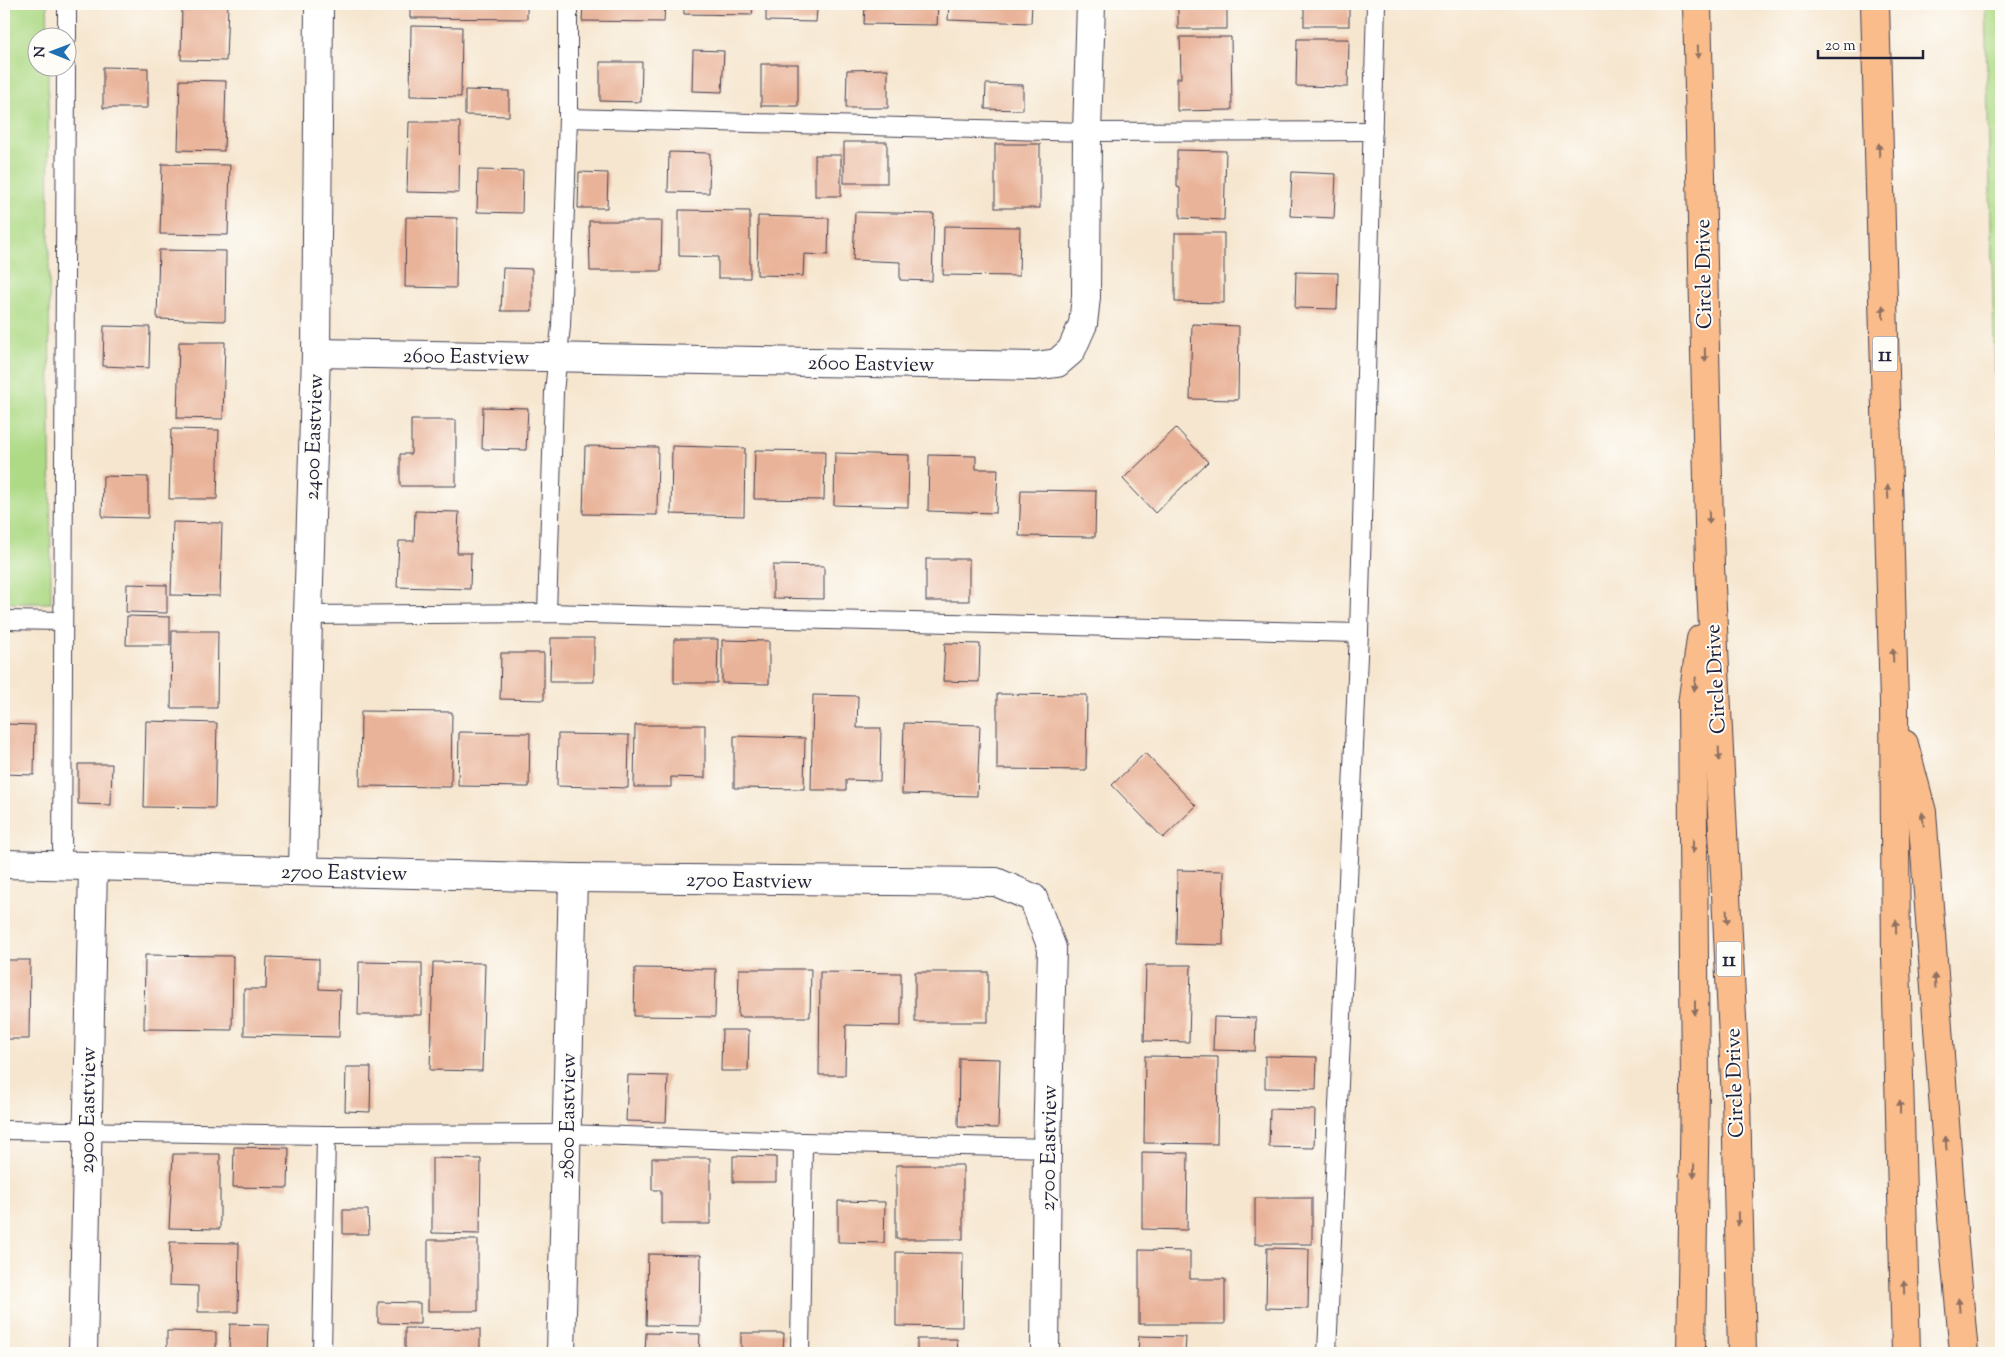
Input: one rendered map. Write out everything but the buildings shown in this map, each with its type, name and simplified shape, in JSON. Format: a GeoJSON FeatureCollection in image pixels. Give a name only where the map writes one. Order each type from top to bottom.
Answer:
{"type":"FeatureCollection","features":[{"type":"Feature","properties":{"kind":"highway","name":"Circle Drive"},"geometry":{"type":"LineString","coordinates":[[1697,4],[1710,566],[1736,1100],[1742,1353]]}},
{"type":"Feature","properties":{"kind":"highway","name":"11"},"geometry":{"type":"LineString","coordinates":[[1875,4],[1894,703],[1896,958],[1906,1353]]}},
{"type":"Feature","properties":{"kind":"highway"},"geometry":{"type":"LineString","coordinates":[[1691,1353],[1695,1088],[1692,705],[1710,566]]}},
{"type":"Feature","properties":{"kind":"highway"},"geometry":{"type":"LineString","coordinates":[[1894,703],[1922,812],[1953,1234],[1964,1353]]}},
{"type":"Feature","properties":{"kind":"street","name":"2400 Eastview"},"geometry":{"type":"LineString","coordinates":[[303,871],[316,353],[319,4]]}},
{"type":"Feature","properties":{"kind":"street","name":"2600 Eastview"},"geometry":{"type":"LineString","coordinates":[[316,353],[1035,366],[1057,363],[1071,351],[1083,324],[1086,297],[1086,132],[1090,4]]}},
{"type":"Feature","properties":{"kind":"street","name":"2700 Eastview"},"geometry":{"type":"LineString","coordinates":[[4,864],[573,878],[996,882],[1033,898],[1052,948],[1047,1148],[1045,1353]]}},
{"type":"Feature","properties":{"kind":"street","name":"2900 Eastview"},"geometry":{"type":"LineString","coordinates":[[83,1353],[93,866]]}},
{"type":"Feature","properties":{"kind":"street","name":"2800 Eastview"},"geometry":{"type":"LineString","coordinates":[[561,1353],[573,878]]}},
{"type":"Feature","properties":{"kind":"lane"},"geometry":{"type":"LineString","coordinates":[[67,4],[67,28]]}},
{"type":"Feature","properties":{"kind":"lane"},"geometry":{"type":"LineString","coordinates":[[547,613],[556,357],[561,326],[568,118],[568,4]]}},
{"type":"Feature","properties":{"kind":"lane"},"geometry":{"type":"LineString","coordinates":[[1327,1353],[1359,633],[1376,4]]}},
{"type":"Feature","properties":{"kind":"lane"},"geometry":{"type":"LineString","coordinates":[[62,866],[66,78]]}},
{"type":"Feature","properties":{"kind":"lane"},"geometry":{"type":"LineString","coordinates":[[568,118],[1086,132],[1373,131]]}},
{"type":"Feature","properties":{"kind":"lane"},"geometry":{"type":"LineString","coordinates":[[308,615],[547,613],[1359,633]]}},
{"type":"Feature","properties":{"kind":"lane"},"geometry":{"type":"LineString","coordinates":[[4,620],[63,622]]}},
{"type":"Feature","properties":{"kind":"lane"},"geometry":{"type":"LineString","coordinates":[[4,1130],[326,1135],[566,1134],[1047,1148]]}},
{"type":"Feature","properties":{"kind":"lane"},"geometry":{"type":"LineString","coordinates":[[322,1353],[326,1135]]}},
{"type":"Feature","properties":{"kind":"lane"},"geometry":{"type":"LineString","coordinates":[[800,1353],[803,1142]]}},
{"type":"Feature","properties":{"kind":"green space"},"geometry":{"type":"Polygon","coordinates":[[[4,4],[47,4],[48,28],[28,28],[28,78],[48,78],[51,603],[4,603],[4,4]]]}},
{"type":"Feature","properties":{"kind":"green space"},"geometry":{"type":"Polygon","coordinates":[[[1985,4],[2001,4],[2001,465],[1995,376],[1985,4]]]}}]}
